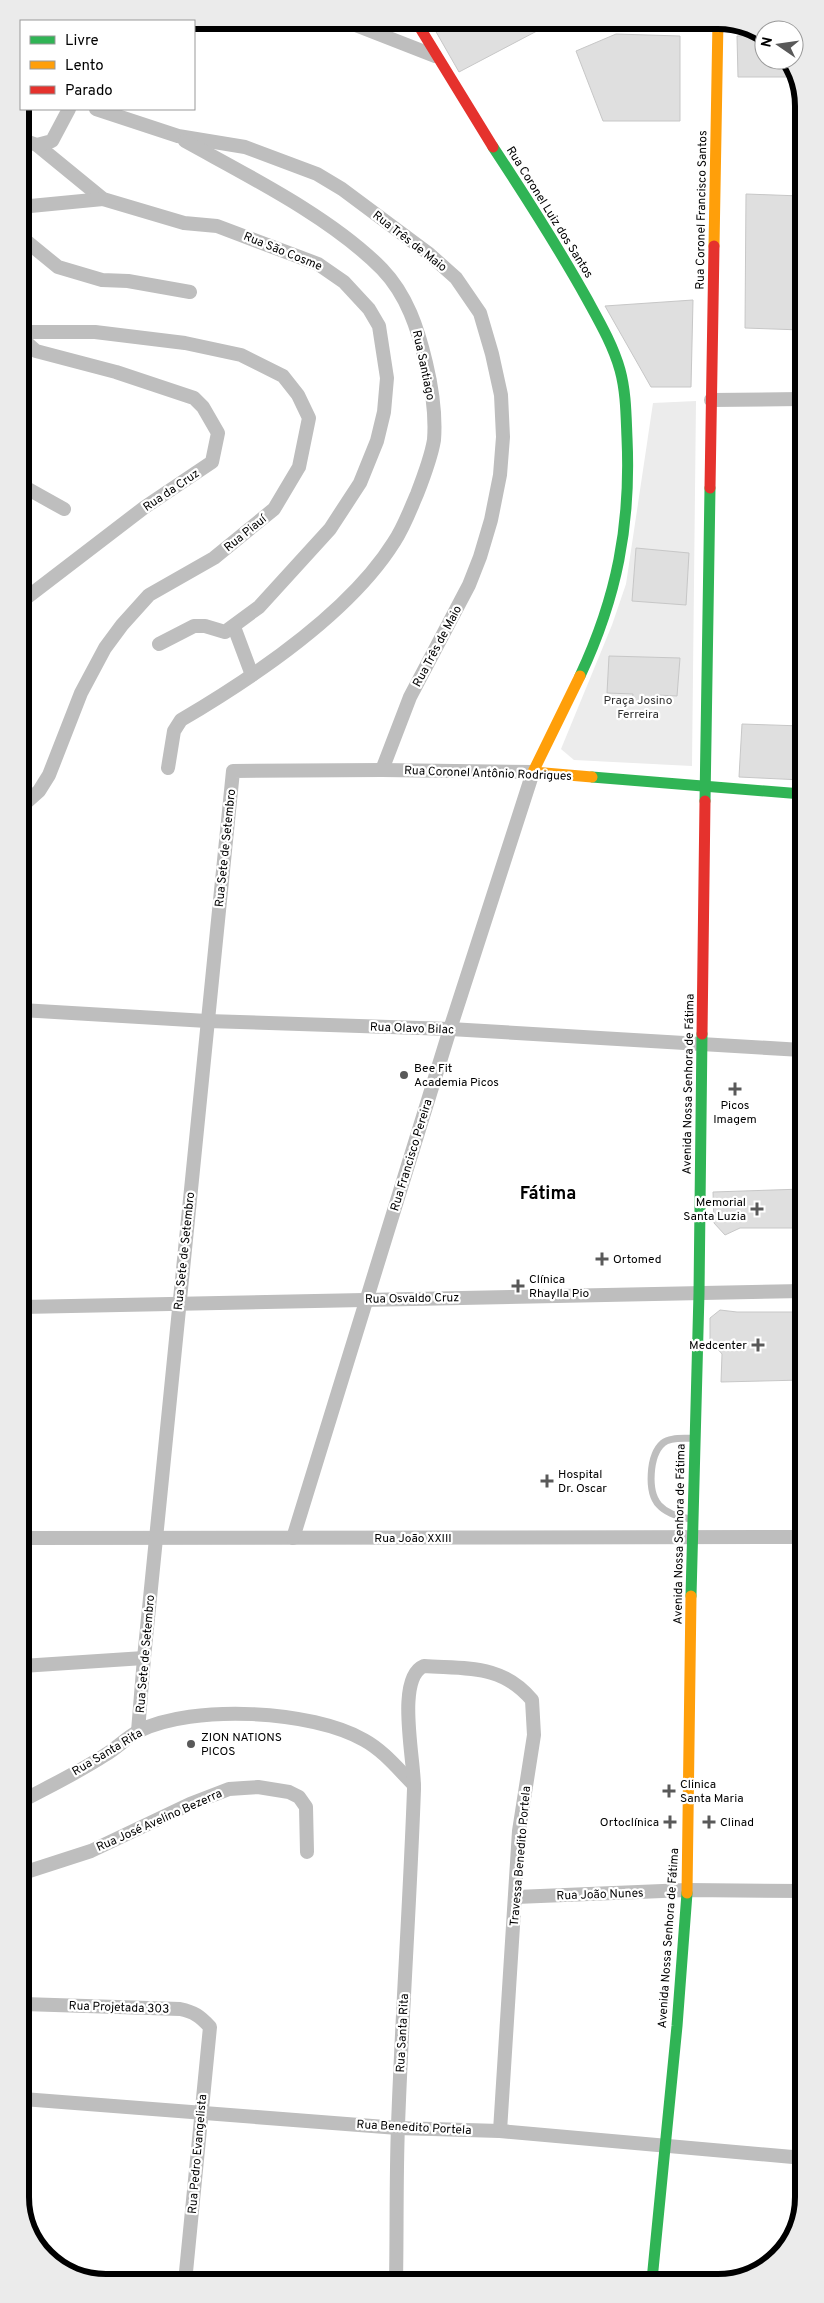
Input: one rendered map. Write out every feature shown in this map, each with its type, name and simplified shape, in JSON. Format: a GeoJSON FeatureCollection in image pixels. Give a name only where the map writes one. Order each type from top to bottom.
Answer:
{"type":"FeatureCollection","features":[{"type":"Feature","properties":{"kind":"street"},"geometry":{"type":"LineString","coordinates":[[366,29],[435,56]]}},
{"type":"Feature","properties":{"kind":"street","name":"Rua Coronel Luiz dos Santos"},"geometry":{"type":"LineString","coordinates":[[420,29],[435,56],[545,226],[580,288],[618,363],[624,391],[628,479],[625,516],[611,596],[599,633],[534,772]]}},
{"type":"Feature","properties":{"kind":"street","name":"Rua Coronel Francisco Santos"},"geometry":{"type":"LineString","coordinates":[[711,400],[718,29]]}},
{"type":"Feature","properties":{"kind":"street"},"geometry":{"type":"LineString","coordinates":[[37,145],[52,141],[68,110]]}},
{"type":"Feature","properties":{"kind":"street","name":"Rua Três de Maio"},"geometry":{"type":"LineString","coordinates":[[99,110],[178,136],[245,147],[317,174],[342,189],[428,253],[456,278],[480,313],[501,395],[500,475],[491,520],[469,585],[410,697],[382,770]]}},
{"type":"Feature","properties":{"kind":"street","name":"Rua Santiago"},"geometry":{"type":"LineString","coordinates":[[168,768],[174,731],[181,720],[252,675],[301,639],[364,583],[395,541],[428,463],[434,440],[434,413],[430,383],[418,332],[410,311],[383,270],[362,251],[302,209],[178,136]]}},
{"type":"Feature","properties":{"kind":"street","name":"Rua São Cosme"},"geometry":{"type":"LineString","coordinates":[[29,142],[37,145],[103,199],[184,222],[217,226],[318,264],[344,282],[369,309],[379,326],[387,378],[384,412],[377,441],[360,483],[330,529],[259,607],[234,627]]}},
{"type":"Feature","properties":{"kind":"street"},"geometry":{"type":"LineString","coordinates":[[29,206],[103,199]]}},
{"type":"Feature","properties":{"kind":"street"},"geometry":{"type":"LineString","coordinates":[[29,247],[58,267],[102,280],[128,281],[190,292]]}},
{"type":"Feature","properties":{"kind":"street","name":"Rua Piauí"},"geometry":{"type":"LineString","coordinates":[[29,332],[95,332],[185,343],[241,355],[283,376],[298,395],[310,418],[299,467],[274,510],[214,558],[149,595],[122,625],[105,648],[81,693],[49,775],[39,791],[29,800]]}},
{"type":"Feature","properties":{"kind":"street","name":"Rua da Cruz"},"geometry":{"type":"LineString","coordinates":[[29,345],[36,351],[116,372],[194,398],[203,406],[218,433],[212,462],[145,507],[29,596]]}},
{"type":"Feature","properties":{"kind":"street"},"geometry":{"type":"LineString","coordinates":[[705,787],[711,400],[795,399]]}},
{"type":"Feature","properties":{"kind":"street"},"geometry":{"type":"LineString","coordinates":[[29,489],[64,509]]}},
{"type":"Feature","properties":{"kind":"street"},"geometry":{"type":"LineString","coordinates":[[160,644],[194,626],[205,626],[225,632],[234,627],[252,675]]}},
{"type":"Feature","properties":{"kind":"street","name":"Rua Coronel Antônio Rodrigues"},"geometry":{"type":"LineString","coordinates":[[233,772],[382,770],[534,772],[795,793]]}},
{"type":"Feature","properties":{"kind":"street","name":"Rua Sete de Setembro"},"geometry":{"type":"LineString","coordinates":[[138,1731],[206,1021],[233,772]]}},
{"type":"Feature","properties":{"kind":"street","name":"Rua Francisco Pereira"},"geometry":{"type":"LineString","coordinates":[[293,1538],[450,1029],[534,772]]}},
{"type":"Feature","properties":{"kind":"street","name":"Avenida Nossa Senhora de Fátima"},"geometry":{"type":"LineString","coordinates":[[653,2274],[680,1990],[687,1890],[692,1537],[700,1293],[705,787]]}},
{"type":"Feature","properties":{"kind":"street","name":"Rua Olavo Bilac"},"geometry":{"type":"LineString","coordinates":[[29,1010],[206,1021],[450,1029],[795,1050]]}},
{"type":"Feature","properties":{"kind":"street","name":"Rua Osvaldo Cruz"},"geometry":{"type":"LineString","coordinates":[[29,1307],[366,1298],[795,1291]]}},
{"type":"Feature","properties":{"kind":"street","name":"Rua João XXIII"},"geometry":{"type":"LineString","coordinates":[[29,1538],[795,1537]]}},
{"type":"Feature","properties":{"kind":"street"},"geometry":{"type":"LineString","coordinates":[[29,1666],[144,1658]]}},
{"type":"Feature","properties":{"kind":"street","name":"Rua Santa Rita"},"geometry":{"type":"LineString","coordinates":[[396,2274],[398,2128],[414,1785],[407,1701],[414,1674],[417,1668],[424,1666]]}},
{"type":"Feature","properties":{"kind":"street","name":"Travessa Benedito Portela"},"geometry":{"type":"LineString","coordinates":[[424,1666],[494,1672],[512,1681],[532,1700],[534,1735],[519,1831],[500,2131]]}},
{"type":"Feature","properties":{"kind":"street","name":"Rua Santa Rita"},"geometry":{"type":"LineString","coordinates":[[29,1797],[104,1756],[138,1731],[179,1719],[234,1712],[311,1722],[362,1739],[382,1752],[414,1785]]}},
{"type":"Feature","properties":{"kind":"street","name":"Rua José Avelino Bezerra"},"geometry":{"type":"LineString","coordinates":[[29,1870],[91,1851],[190,1804],[229,1789],[244,1788],[289,1792],[300,1797],[306,1807],[307,1852]]}},
{"type":"Feature","properties":{"kind":"street","name":"Rua João Nunes"},"geometry":{"type":"LineString","coordinates":[[516,1897],[687,1890],[795,1891]]}},
{"type":"Feature","properties":{"kind":"street","name":"Rua Projetada 303"},"geometry":{"type":"LineString","coordinates":[[29,2004],[180,2009],[201,2017],[210,2026]]}},
{"type":"Feature","properties":{"kind":"street","name":"Rua Pedro Evangelista"},"geometry":{"type":"LineString","coordinates":[[186,2274],[210,2026]]}},
{"type":"Feature","properties":{"kind":"street","name":"Rua Benedito Portela"},"geometry":{"type":"LineString","coordinates":[[29,2100],[398,2128],[500,2131],[795,2157]]}},
{"type":"Feature","properties":{"kind":"lane"},"geometry":{"type":"LineString","coordinates":[[693,1519],[671,1514],[659,1505],[654,1498],[652,1474],[655,1457],[663,1444],[669,1440],[695,1438]]}},
{"type":"Feature","properties":{"kind":"green space","name":"Praça Josino Ferreira"},"geometry":{"type":"Polygon","coordinates":[[[696,401],[692,766],[574,760],[561,749],[612,625],[626,584],[653,403],[696,401]]]}},
{"type":"Feature","properties":{"kind":"building"},"geometry":{"type":"Polygon","coordinates":[[[434,29],[541,29],[459,72],[434,29]]]}},
{"type":"Feature","properties":{"kind":"building"},"geometry":{"type":"Polygon","coordinates":[[[616,34],[680,36],[680,121],[603,121],[576,51],[616,34]]]}},
{"type":"Feature","properties":{"kind":"building"},"geometry":{"type":"Polygon","coordinates":[[[737,36],[749,36],[754,38],[754,70],[786,70],[789,77],[738,77],[737,36]]]}},
{"type":"Feature","properties":{"kind":"building"},"geometry":{"type":"Polygon","coordinates":[[[746,194],[795,196],[795,330],[745,328],[746,194]]]}},
{"type":"Feature","properties":{"kind":"building"},"geometry":{"type":"Polygon","coordinates":[[[693,300],[691,387],[651,387],[605,306],[693,300]]]}},
{"type":"Feature","properties":{"kind":"building"},"geometry":{"type":"Polygon","coordinates":[[[636,548],[689,553],[686,605],[632,601],[636,548]]]}},
{"type":"Feature","properties":{"kind":"building"},"geometry":{"type":"Polygon","coordinates":[[[609,656],[680,658],[677,696],[657,695],[657,701],[632,701],[633,694],[607,693],[609,656]]]}},
{"type":"Feature","properties":{"kind":"building"},"geometry":{"type":"Polygon","coordinates":[[[742,724],[795,726],[795,780],[739,777],[742,724]]]}},
{"type":"Feature","properties":{"kind":"building","name":"Memorial Santa Luzia"},"geometry":{"type":"Polygon","coordinates":[[[795,1189],[795,1228],[740,1228],[725,1235],[714,1223],[713,1192],[795,1189]]]}},
{"type":"Feature","properties":{"kind":"building","name":"Medcenter"},"geometry":{"type":"Polygon","coordinates":[[[720,1310],[737,1312],[795,1312],[795,1380],[721,1382],[722,1354],[710,1340],[710,1318],[720,1310]]]}},
{"type":"Feature","properties":{"kind":"traffic: fast"},"geometry":{"type":"LineString","coordinates":[[493,147],[530,203],[596,316],[614,351],[623,387],[628,470],[624,531],[619,560],[604,618],[580,676]]}},
{"type":"Feature","properties":{"kind":"traffic: fast"},"geometry":{"type":"LineString","coordinates":[[705,801],[710,488]]}},
{"type":"Feature","properties":{"kind":"traffic: fast"},"geometry":{"type":"LineString","coordinates":[[592,777],[795,793]]}},
{"type":"Feature","properties":{"kind":"traffic: fast"},"geometry":{"type":"LineString","coordinates":[[691,1596],[699,1293],[702,1034]]}},
{"type":"Feature","properties":{"kind":"traffic: fast"},"geometry":{"type":"LineString","coordinates":[[653,2274],[677,2026],[687,1893]]}},
{"type":"Feature","properties":{"kind":"traffic: slow"},"geometry":{"type":"LineString","coordinates":[[714,246],[718,29]]}},
{"type":"Feature","properties":{"kind":"traffic: slow"},"geometry":{"type":"LineString","coordinates":[[580,676],[533,772],[592,777]]}},
{"type":"Feature","properties":{"kind":"traffic: slow"},"geometry":{"type":"LineString","coordinates":[[687,1893],[691,1596]]}},
{"type":"Feature","properties":{"kind":"traffic: jam"},"geometry":{"type":"LineString","coordinates":[[421,29],[493,147]]}},
{"type":"Feature","properties":{"kind":"traffic: jam"},"geometry":{"type":"LineString","coordinates":[[710,488],[714,246]]}},
{"type":"Feature","properties":{"kind":"traffic: jam"},"geometry":{"type":"LineString","coordinates":[[702,1034],[705,801]]}},
{"type":"Feature","properties":{"kind":"place","name":"Bee Fit Academia Picos"},"geometry":{"type":"Point","coordinates":[404,1075]}},
{"type":"Feature","properties":{"kind":"place","name":"Picos Imagem"},"geometry":{"type":"Point","coordinates":[735,1089]}},
{"type":"Feature","properties":{"kind":"place","name":"Memorial Santa Luzia"},"geometry":{"type":"Point","coordinates":[757,1209]}},
{"type":"Feature","properties":{"kind":"place","name":"Ortomed"},"geometry":{"type":"Point","coordinates":[602,1259]}},
{"type":"Feature","properties":{"kind":"place","name":"Clínica Rhaylla Pio"},"geometry":{"type":"Point","coordinates":[518,1286]}},
{"type":"Feature","properties":{"kind":"place","name":"Medcenter"},"geometry":{"type":"Point","coordinates":[758,1345]}},
{"type":"Feature","properties":{"kind":"place","name":"Hospital Dr. Oscar"},"geometry":{"type":"Point","coordinates":[547,1481]}},
{"type":"Feature","properties":{"kind":"place","name":"ZION NATIONS PICOS"},"geometry":{"type":"Point","coordinates":[191,1744]}},
{"type":"Feature","properties":{"kind":"place","name":"Clinica Santa Maria"},"geometry":{"type":"Point","coordinates":[669,1791]}},
{"type":"Feature","properties":{"kind":"place","name":"Ortoclínica"},"geometry":{"type":"Point","coordinates":[670,1822]}},
{"type":"Feature","properties":{"kind":"place","name":"Clinad"},"geometry":{"type":"Point","coordinates":[709,1822]}},
{"type":"Feature","properties":{"kind":"district","name":"Fátima"},"geometry":{"type":"Point","coordinates":[548,1193]}}]}
